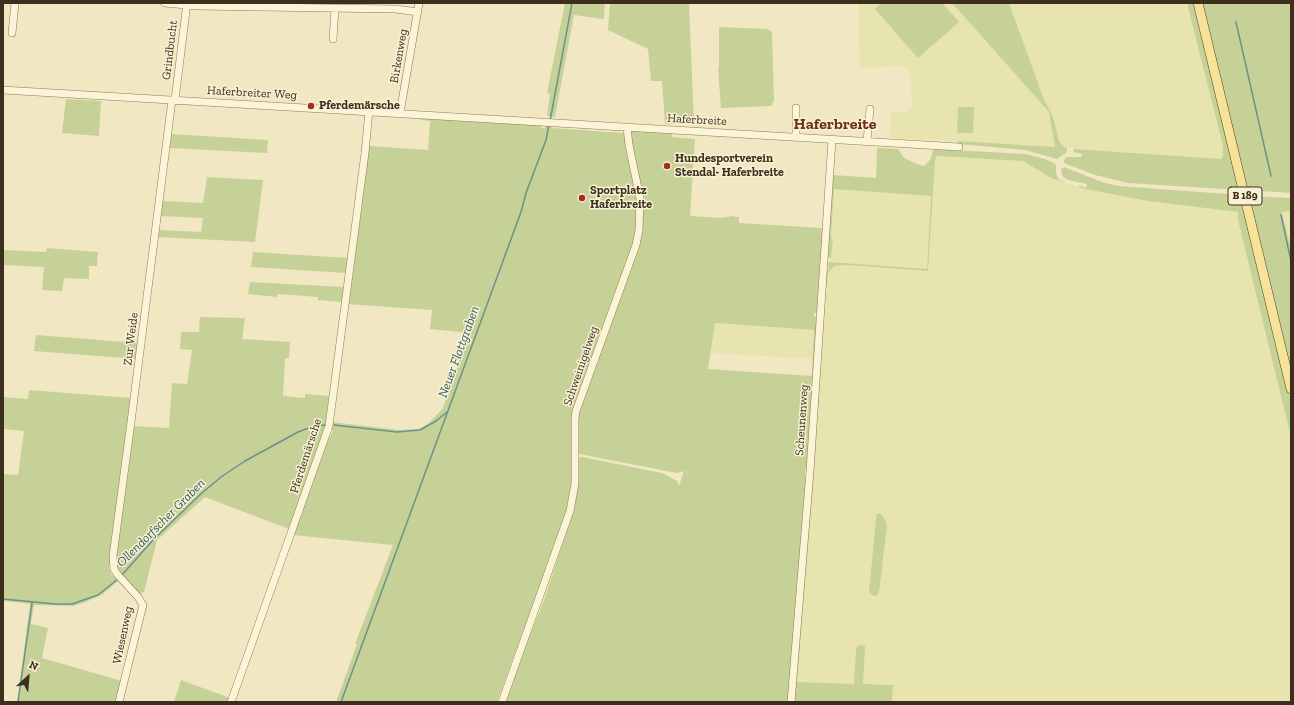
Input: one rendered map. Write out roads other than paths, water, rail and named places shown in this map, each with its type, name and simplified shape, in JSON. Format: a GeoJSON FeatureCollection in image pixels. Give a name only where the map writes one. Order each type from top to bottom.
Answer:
{"type":"FeatureCollection","features":[{"type":"Feature","properties":{"kind":"main road","name":"B 189"},"geometry":{"type":"LineString","coordinates":[[1198,3],[1291,389]]}},
{"type":"Feature","properties":{"kind":"street"},"geometry":{"type":"LineString","coordinates":[[12,33],[15,3]]}},
{"type":"Feature","properties":{"kind":"street"},"geometry":{"type":"LineString","coordinates":[[165,3],[311,5],[335,8],[370,6],[418,12]]}},
{"type":"Feature","properties":{"kind":"street","name":"Birkenweg"},"geometry":{"type":"LineString","coordinates":[[400,113],[419,3]]}},
{"type":"Feature","properties":{"kind":"street","name":"Grindbucht"},"geometry":{"type":"LineString","coordinates":[[174,100],[187,4]]}},
{"type":"Feature","properties":{"kind":"street"},"geometry":{"type":"LineString","coordinates":[[332,39],[335,8]]}},
{"type":"Feature","properties":{"kind":"street","name":"Haferbreiter Weg"},"geometry":{"type":"LineString","coordinates":[[3,90],[596,125]]}},
{"type":"Feature","properties":{"kind":"street","name":"Zur Weide"},"geometry":{"type":"LineString","coordinates":[[119,577],[114,569],[112,556],[174,100]]}},
{"type":"Feature","properties":{"kind":"street"},"geometry":{"type":"LineString","coordinates":[[796,108],[796,137]]}},
{"type":"Feature","properties":{"kind":"street"},"geometry":{"type":"LineString","coordinates":[[867,141],[870,109]]}},
{"type":"Feature","properties":{"kind":"street","name":"Pferdemärsche"},"geometry":{"type":"LineString","coordinates":[[231,702],[329,426],[365,154],[369,111]]}},
{"type":"Feature","properties":{"kind":"street","name":"Haferbreite"},"geometry":{"type":"LineString","coordinates":[[596,125],[959,147]]}},
{"type":"Feature","properties":{"kind":"street","name":"Schweinigelweg"},"geometry":{"type":"LineString","coordinates":[[502,702],[570,511],[575,484],[576,411],[636,245],[639,225],[640,198],[627,137],[627,127]]}},
{"type":"Feature","properties":{"kind":"street","name":"Scheunenweg"},"geometry":{"type":"LineString","coordinates":[[791,702],[810,463],[832,140]]}},
{"type":"Feature","properties":{"kind":"street","name":"Wiesenweg"},"geometry":{"type":"LineString","coordinates":[[119,577],[138,597],[143,605],[119,702]]}},
{"type":"Feature","properties":{"kind":"waterway","name":"Neuer Flottgraben"},"geometry":{"type":"LineString","coordinates":[[550,121],[572,3]]}},
{"type":"Feature","properties":{"kind":"waterway"},"geometry":{"type":"LineString","coordinates":[[1236,22],[1271,176]]}},
{"type":"Feature","properties":{"kind":"waterway","name":"Neuer Flottgraben"},"geometry":{"type":"LineString","coordinates":[[341,702],[521,212],[526,193],[546,140],[549,125]]}},
{"type":"Feature","properties":{"kind":"waterway"},"geometry":{"type":"LineString","coordinates":[[1281,215],[1291,261]]}},
{"type":"Feature","properties":{"kind":"waterway","name":"Ollendorfscher Graben"},"geometry":{"type":"LineString","coordinates":[[334,425],[397,432],[420,430],[436,421],[447,412]]}},
{"type":"Feature","properties":{"kind":"waterway","name":"Ollendorfscher Graben"},"geometry":{"type":"LineString","coordinates":[[121,576],[153,540],[221,477],[245,461],[298,432],[314,426],[325,425]]}},
{"type":"Feature","properties":{"kind":"waterway","name":"Ollendorfscher Graben"},"geometry":{"type":"LineString","coordinates":[[3,599],[55,604],[72,604],[98,595],[118,579]]}},
{"type":"Feature","properties":{"kind":"waterway"},"geometry":{"type":"LineString","coordinates":[[18,702],[32,603]]}},
{"type":"Feature","properties":{"kind":"place","name":"Pferdemärsche"},"geometry":{"type":"Point","coordinates":[311,106]}},
{"type":"Feature","properties":{"kind":"place","name":"Hundesportverein Stendal- Haferbreite"},"geometry":{"type":"Point","coordinates":[667,166]}},
{"type":"Feature","properties":{"kind":"place","name":"Sportplatz Haferbreite"},"geometry":{"type":"Point","coordinates":[582,198]}},
{"type":"Feature","properties":{"kind":"district","name":"Haferbreite"},"geometry":{"type":"Point","coordinates":[835,124]}}]}
